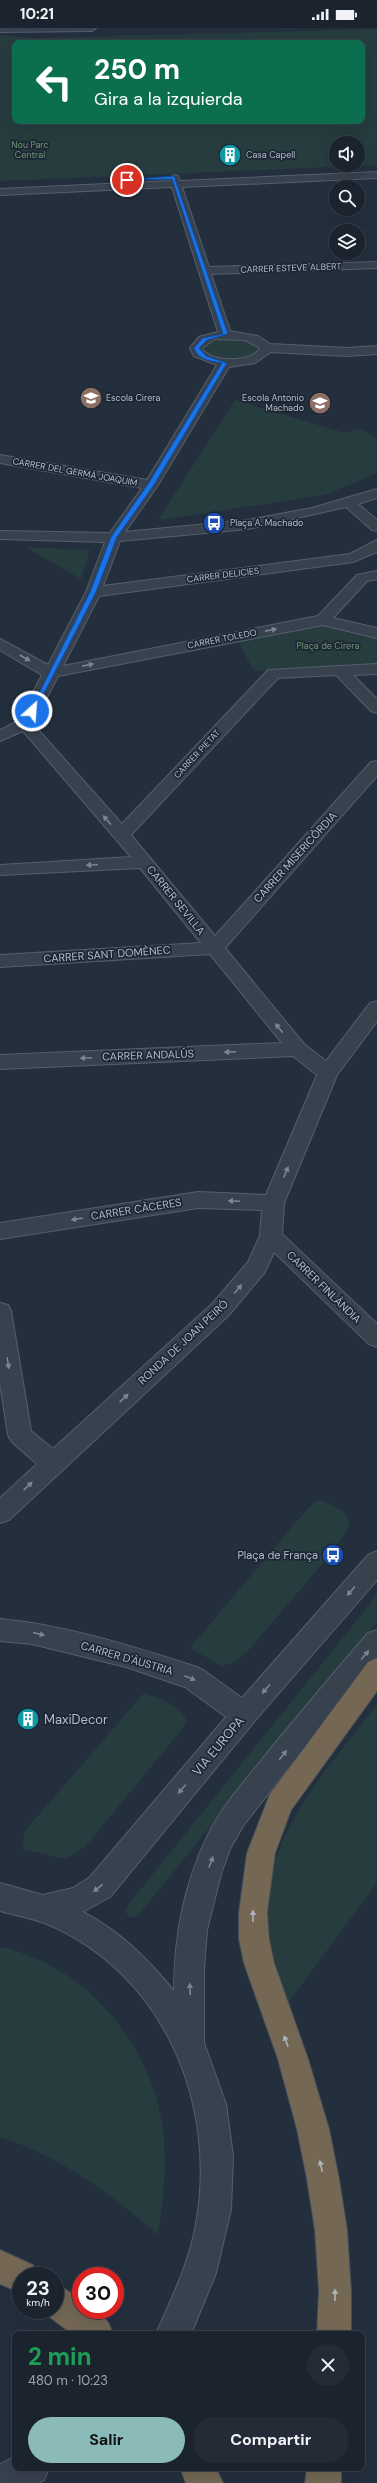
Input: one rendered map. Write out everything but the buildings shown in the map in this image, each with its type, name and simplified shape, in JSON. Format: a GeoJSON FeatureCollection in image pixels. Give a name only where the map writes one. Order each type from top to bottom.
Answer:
{"type":"FeatureCollection","features":[{"type":"Feature","properties":{"kind":"highway"},"geometry":{"type":"LineString","coordinates":[[334,2331],[335,2283],[331,2230],[323,2179],[313,2129],[293,2059],[259,1963],[254,1939],[253,1913],[261,1853],[280,1804],[377,1670]]}},
{"type":"Feature","properties":{"kind":"highway"},"geometry":{"type":"LineString","coordinates":[[0,2266],[12,2272]]}},
{"type":"Feature","properties":{"kind":"highway"},"geometry":{"type":"LineString","coordinates":[[64,2307],[93,2331]]}},
{"type":"Feature","properties":{"kind":"highway"},"geometry":{"type":"LineString","coordinates":[[198,2471],[205,2483]]}},
{"type":"Feature","properties":{"kind":"highway"},"geometry":{"type":"LineString","coordinates":[[323,2483],[324,2471]]}},
{"type":"Feature","properties":{"kind":"street"},"geometry":{"type":"LineString","coordinates":[[1,29],[92,28]]}},
{"type":"Feature","properties":{"kind":"street"},"geometry":{"type":"LineString","coordinates":[[0,185],[176,181],[376,173]]}},
{"type":"Feature","properties":{"kind":"street"},"geometry":{"type":"LineString","coordinates":[[0,192],[176,181]]}},
{"type":"Feature","properties":{"kind":"street"},"geometry":{"type":"LineString","coordinates":[[176,181],[225,334]]}},
{"type":"Feature","properties":{"kind":"street","name":"CARRER ESTEVE ALBERT"},"geometry":{"type":"LineString","coordinates":[[205,271],[377,265]]}},
{"type":"Feature","properties":{"kind":"street"},"geometry":{"type":"LineString","coordinates":[[225,334],[248,336],[263,343],[266,348],[261,356],[254,360],[225,363],[204,358],[198,353],[196,348],[205,339],[225,334]]}},
{"type":"Feature","properties":{"kind":"street"},"geometry":{"type":"LineString","coordinates":[[266,348],[347,352],[377,350]]}},
{"type":"Feature","properties":{"kind":"street"},"geometry":{"type":"LineString","coordinates":[[0,736],[25,724],[93,592],[114,537],[151,485],[225,363]]}},
{"type":"Feature","properties":{"kind":"street","name":"CARRER DEL GERMÀ JOAQUIM"},"geometry":{"type":"LineString","coordinates":[[0,459],[151,485]]}},
{"type":"Feature","properties":{"kind":"street"},"geometry":{"type":"LineString","coordinates":[[0,535],[114,537],[182,532],[242,524],[348,503],[377,493]]}},
{"type":"Feature","properties":{"kind":"street"},"geometry":{"type":"LineString","coordinates":[[348,503],[377,527]]}},
{"type":"Feature","properties":{"kind":"street","name":"CARRER DELICIES"},"geometry":{"type":"LineString","coordinates":[[93,592],[352,558],[374,548],[377,544]]}},
{"type":"Feature","properties":{"kind":"street"},"geometry":{"type":"LineString","coordinates":[[377,575],[362,578],[323,620],[377,633]]}},
{"type":"Feature","properties":{"kind":"street","name":"CARRER TOLEDO"},"geometry":{"type":"LineString","coordinates":[[50,673],[323,620]]}},
{"type":"Feature","properties":{"kind":"street"},"geometry":{"type":"LineString","coordinates":[[0,644],[50,673]]}},
{"type":"Feature","properties":{"kind":"street"},"geometry":{"type":"LineString","coordinates":[[341,671],[377,669]]}},
{"type":"Feature","properties":{"kind":"street"},"geometry":{"type":"LineString","coordinates":[[341,671],[377,708]]}},
{"type":"Feature","properties":{"kind":"street","name":"CARRER PIETAT"},"geometry":{"type":"LineString","coordinates":[[121,835],[274,673],[341,671]]}},
{"type":"Feature","properties":{"kind":"street","name":"CARRER SEVILLA"},"geometry":{"type":"LineString","coordinates":[[25,724],[145,862],[297,1049],[328,1073]]}},
{"type":"Feature","properties":{"kind":"street","name":"CARRER MISERICÒRDIA"},"geometry":{"type":"LineString","coordinates":[[214,948],[377,766]]}},
{"type":"Feature","properties":{"kind":"street"},"geometry":{"type":"LineString","coordinates":[[0,870],[145,862]]}},
{"type":"Feature","properties":{"kind":"street","name":"CARRER SANT DOMÈNEC"},"geometry":{"type":"LineString","coordinates":[[0,961],[214,948]]}},
{"type":"Feature","properties":{"kind":"street","name":"RONDA DE JOAN PEIRÓ"},"geometry":{"type":"LineString","coordinates":[[0,1513],[221,1309],[257,1266],[271,1236],[273,1203],[328,1073],[377,1007]]}},
{"type":"Feature","properties":{"kind":"street","name":"CARRER ANDALÚS"},"geometry":{"type":"LineString","coordinates":[[0,1062],[297,1049]]}},
{"type":"Feature","properties":{"kind":"street","name":"CARRER CÀCERES"},"geometry":{"type":"LineString","coordinates":[[0,1231],[198,1200],[273,1203]]}},
{"type":"Feature","properties":{"kind":"street","name":"CARRER FINLÀNDIA"},"geometry":{"type":"LineString","coordinates":[[271,1236],[377,1338]]}},
{"type":"Feature","properties":{"kind":"street"},"geometry":{"type":"LineString","coordinates":[[0,1311],[20,1435],[53,1463]]}},
{"type":"Feature","properties":{"kind":"street","name":"VIA EUROPA"},"geometry":{"type":"LineString","coordinates":[[45,1908],[79,1900],[100,1887],[244,1715],[377,1562]]}},
{"type":"Feature","properties":{"kind":"street","name":"CARRER D'ÀUSTRIA"},"geometry":{"type":"LineString","coordinates":[[0,1630],[32,1633],[83,1645],[126,1656],[194,1678],[244,1715]]}},
{"type":"Feature","properties":{"kind":"street"},"geometry":{"type":"LineString","coordinates":[[190,2042],[189,1967],[192,1930],[207,1874],[218,1844],[243,1805],[322,1704],[377,1641]]}},
{"type":"Feature","properties":{"kind":"street"},"geometry":{"type":"LineString","coordinates":[[0,1897],[45,1908],[76,1921],[98,1935],[129,1960],[153,1984],[173,2012],[190,2042],[202,2072],[216,2138],[216,2208],[209,2243],[198,2279],[174,2331]]}},
{"type":"Feature","properties":{"kind":"street"},"geometry":{"type":"LineString","coordinates":[[0,2482],[25,2471]]}},
{"type":"Feature","properties":{"kind":"green space","name":"Nou Parc Central"},"geometry":{"type":"Polygon","coordinates":[[[377,29],[377,165],[365,166],[365,136],[329,136],[329,167],[0,181],[0,35],[32,38],[377,29]]]}},
{"type":"Feature","properties":{"kind":"green space"},"geometry":{"type":"Polygon","coordinates":[[[223,338],[249,341],[257,348],[256,351],[246,358],[232,360],[206,354],[204,346],[223,338]]]}},
{"type":"Feature","properties":{"kind":"green space"},"geometry":{"type":"Polygon","coordinates":[[[235,400],[345,433],[360,429],[377,439],[377,473],[325,495],[158,520],[235,400]]]}},
{"type":"Feature","properties":{"kind":"green space"},"geometry":{"type":"Polygon","coordinates":[[[25,547],[90,550],[81,579],[25,547]]]}},
{"type":"Feature","properties":{"kind":"green space","name":"Plaça de Cirera"},"geometry":{"type":"Polygon","coordinates":[[[333,624],[377,636],[377,664],[254,671],[237,640],[333,624]]]}},
{"type":"Feature","properties":{"kind":"green space"},"geometry":{"type":"Polygon","coordinates":[[[322,1500],[343,1511],[350,1523],[344,1536],[248,1651],[233,1663],[222,1666],[190,1648],[295,1523],[314,1502],[322,1500]]]}},
{"type":"Feature","properties":{"kind":"green space"},"geometry":{"type":"Polygon","coordinates":[[[377,1595],[377,1621],[141,1912],[135,1917],[129,1917],[125,1911],[128,1905],[377,1595]]]}},
{"type":"Feature","properties":{"kind":"green space"},"geometry":{"type":"Polygon","coordinates":[[[144,1693],[174,1706],[184,1715],[187,1721],[179,1733],[85,1847],[65,1859],[23,1849],[24,1832],[144,1693]]]}},
{"type":"Feature","properties":{"kind":"green space"},"geometry":{"type":"Polygon","coordinates":[[[377,1704],[377,1883],[285,2007],[271,1959],[268,1943],[266,1907],[271,1874],[282,1843],[297,1814],[335,1758],[377,1704]]]}},
{"type":"Feature","properties":{"kind":"green space"},"geometry":{"type":"Polygon","coordinates":[[[0,1947],[32,1957],[62,1972],[89,1993],[113,2017],[133,2045],[148,2075],[159,2108],[164,2141],[164,2176],[158,2235],[122,2205],[84,2178],[43,2155],[0,2137],[0,1947]]]}},
{"type":"Feature","properties":{"kind":"place","name":"Casa Capell"},"geometry":{"type":"Point","coordinates":[230,155]}},
{"type":"Feature","properties":{"kind":"place","name":"Escola Cirera"},"geometry":{"type":"Point","coordinates":[91,398]}},
{"type":"Feature","properties":{"kind":"place","name":"Escola Antonio Machado"},"geometry":{"type":"Point","coordinates":[320,403]}},
{"type":"Feature","properties":{"kind":"place","name":"Plaça A. Machado"},"geometry":{"type":"Point","coordinates":[214,523]}},
{"type":"Feature","properties":{"kind":"place","name":"Plaça de França"},"geometry":{"type":"Point","coordinates":[333,1555]}},
{"type":"Feature","properties":{"kind":"place","name":"MaxiDecor"},"geometry":{"type":"Point","coordinates":[28,1719]}},
{"type":"Feature","properties":{"kind":"route"},"geometry":{"type":"LineString","coordinates":[[32,711],[50,673],[93,592],[114,537],[151,485],[225,363],[204,358],[198,353],[196,348],[199,343],[205,339],[225,334],[174,178],[127,180]]}}]}
